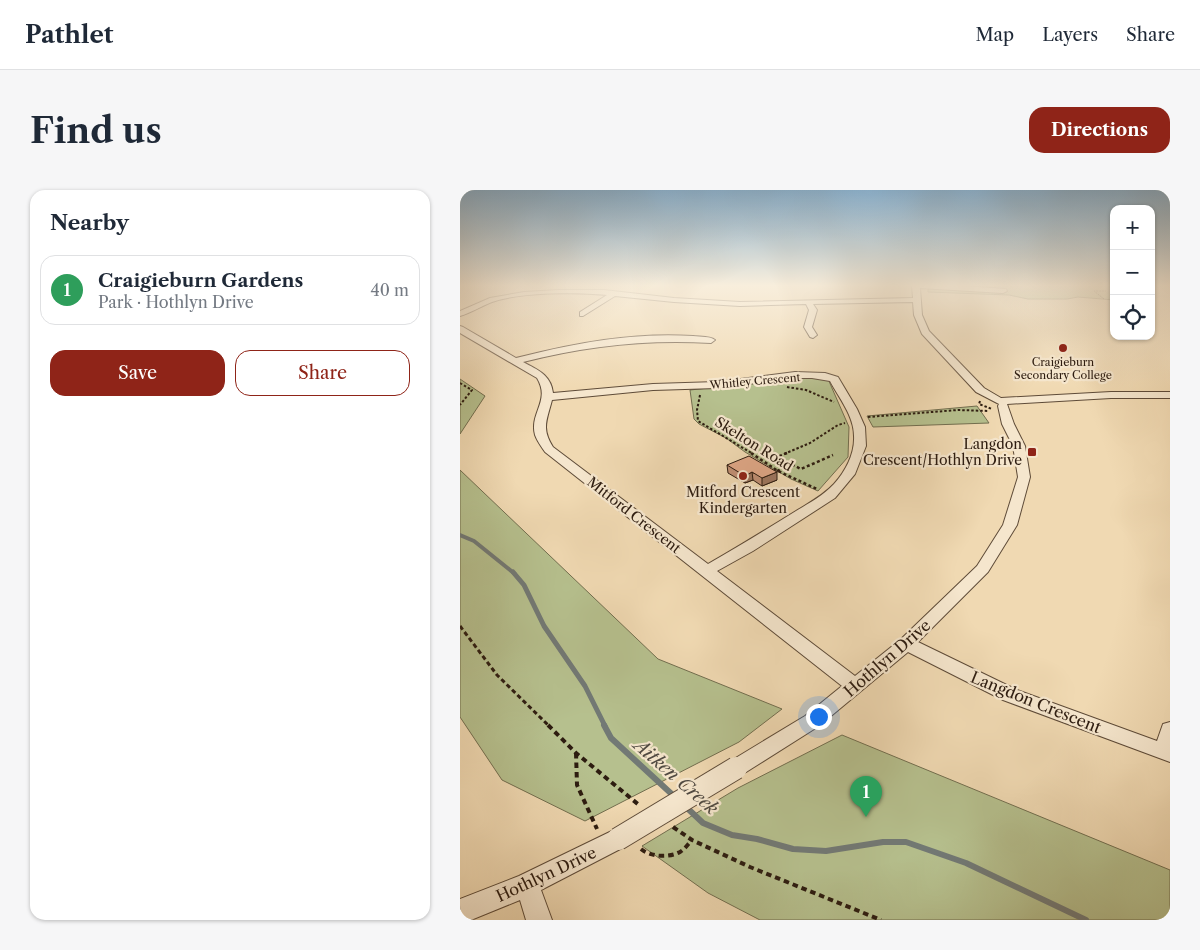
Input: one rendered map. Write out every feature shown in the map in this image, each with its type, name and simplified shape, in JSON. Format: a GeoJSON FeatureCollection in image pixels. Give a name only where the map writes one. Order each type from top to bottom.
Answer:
{"type":"FeatureCollection","features":[{"type":"Feature","properties":{"kind":"street"},"geometry":{"type":"LineString","coordinates":[[810,320],[808,327],[812,335]]}},
{"type":"Feature","properties":{"kind":"street","name":"Hothlyn Drive"},"geometry":{"type":"LineString","coordinates":[[460,912],[528,884],[608,834],[736,768],[812,721],[906,644],[983,569],[1010,525],[1024,477],[1019,446],[1008,424],[994,403],[925,332],[920,320]]}},
{"type":"Feature","properties":{"kind":"street"},"geometry":{"type":"LineString","coordinates":[[461,330],[541,376],[546,383],[549,397]]}},
{"type":"Feature","properties":{"kind":"street"},"geometry":{"type":"LineString","coordinates":[[515,361],[562,350],[648,339],[675,337],[712,340]]}},
{"type":"Feature","properties":{"kind":"street","name":"Whitley Crescent"},"geometry":{"type":"LineString","coordinates":[[549,397],[645,388],[719,385],[780,376],[829,376],[834,379],[860,430],[856,460],[838,488],[742,553],[706,571]]}},
{"type":"Feature","properties":{"kind":"street"},"geometry":{"type":"LineString","coordinates":[[994,403],[1111,394],[1170,396]]}},
{"type":"Feature","properties":{"kind":"street","name":"Mitford Crescent"},"geometry":{"type":"LineString","coordinates":[[549,397],[542,416],[540,432],[549,449],[855,686]]}},
{"type":"Feature","properties":{"kind":"street","name":"Langdon Crescent"},"geometry":{"type":"LineString","coordinates":[[906,644],[1010,695],[1168,753]]}},
{"type":"Feature","properties":{"kind":"street"},"geometry":{"type":"LineString","coordinates":[[1168,753],[1170,730]]}},
{"type":"Feature","properties":{"kind":"street"},"geometry":{"type":"LineString","coordinates":[[528,884],[540,920]]}},
{"type":"Feature","properties":{"kind":"path"},"geometry":{"type":"LineString","coordinates":[[460,383],[472,390],[460,405]]}},
{"type":"Feature","properties":{"kind":"path"},"geometry":{"type":"LineString","coordinates":[[784,388],[806,390],[838,404]]}},
{"type":"Feature","properties":{"kind":"path","name":"Skelton Road"},"geometry":{"type":"LineString","coordinates":[[701,390],[697,410],[698,421],[792,479],[830,494]]}},
{"type":"Feature","properties":{"kind":"path"},"geometry":{"type":"LineString","coordinates":[[866,417],[958,410],[994,403]]}},
{"type":"Feature","properties":{"kind":"path"},"geometry":{"type":"LineString","coordinates":[[833,455],[801,469],[777,457],[810,443],[840,424],[849,422]]}},
{"type":"Feature","properties":{"kind":"path"},"geometry":{"type":"LineString","coordinates":[[769,475],[792,464]]}},
{"type":"Feature","properties":{"kind":"path"},"geometry":{"type":"LineString","coordinates":[[576,753],[577,785],[608,834]]}},
{"type":"Feature","properties":{"kind":"path"},"geometry":{"type":"LineString","coordinates":[[641,849],[647,853],[674,854],[682,851],[692,840]]}},
{"type":"Feature","properties":{"kind":"green space"},"geometry":{"type":"Polygon","coordinates":[[[800,378],[828,379],[849,427],[848,457],[818,491],[791,479],[745,452],[726,438],[699,424],[694,419],[690,390],[800,378]]]}},
{"type":"Feature","properties":{"kind":"green space"},"geometry":{"type":"Polygon","coordinates":[[[460,379],[485,396],[460,434],[460,379]]]}},
{"type":"Feature","properties":{"kind":"green space"},"geometry":{"type":"Polygon","coordinates":[[[977,406],[989,423],[873,427],[867,416],[977,406]]]}},
{"type":"Feature","properties":{"kind":"green space"},"geometry":{"type":"Polygon","coordinates":[[[460,470],[658,659],[782,709],[739,742],[585,821],[502,780],[460,717],[460,470]]]}},
{"type":"Feature","properties":{"kind":"green space"},"geometry":{"type":"Polygon","coordinates":[[[842,735],[1170,870],[1170,920],[760,920],[708,893],[642,846],[738,788],[842,735]]]}},
{"type":"Feature","properties":{"kind":"building"},"geometry":{"type":"Polygon","coordinates":[[[749,456],[777,472],[762,478],[752,472],[745,476],[727,465],[749,456]]]}},
{"type":"Feature","properties":{"kind":"waterway","name":"Aitken Creek"},"geometry":{"type":"LineString","coordinates":[[460,535],[474,541],[514,573]]}},
{"type":"Feature","properties":{"kind":"waterway","name":"Aitken Creek"},"geometry":{"type":"LineString","coordinates":[[514,573],[524,585],[544,626],[585,686],[605,726]]}},
{"type":"Feature","properties":{"kind":"waterway","name":"Aitken Creek"},"geometry":{"type":"LineString","coordinates":[[604,725],[611,738],[676,798]]}},
{"type":"Feature","properties":{"kind":"waterway","name":"Aitken Creek"},"geometry":{"type":"LineString","coordinates":[[685,806],[703,823],[732,835],[757,839],[793,849],[826,851],[883,842],[906,842],[966,863],[1086,920]]}},
{"type":"Feature","properties":{"kind":"place","name":"Craigieburn Secondary College"},"geometry":{"type":"Point","coordinates":[1063,348]}},
{"type":"Feature","properties":{"kind":"place","name":"Langdon Crescent/Hothlyn Drive"},"geometry":{"type":"Point","coordinates":[1032,452]}},
{"type":"Feature","properties":{"kind":"place","name":"Mitford Crescent Kindergarten"},"geometry":{"type":"Point","coordinates":[743,476]}},
{"type":"Feature","properties":{"kind":"place","name":"Craigieburn Gardens"},"geometry":{"type":"Point","coordinates":[866,817]}}]}
